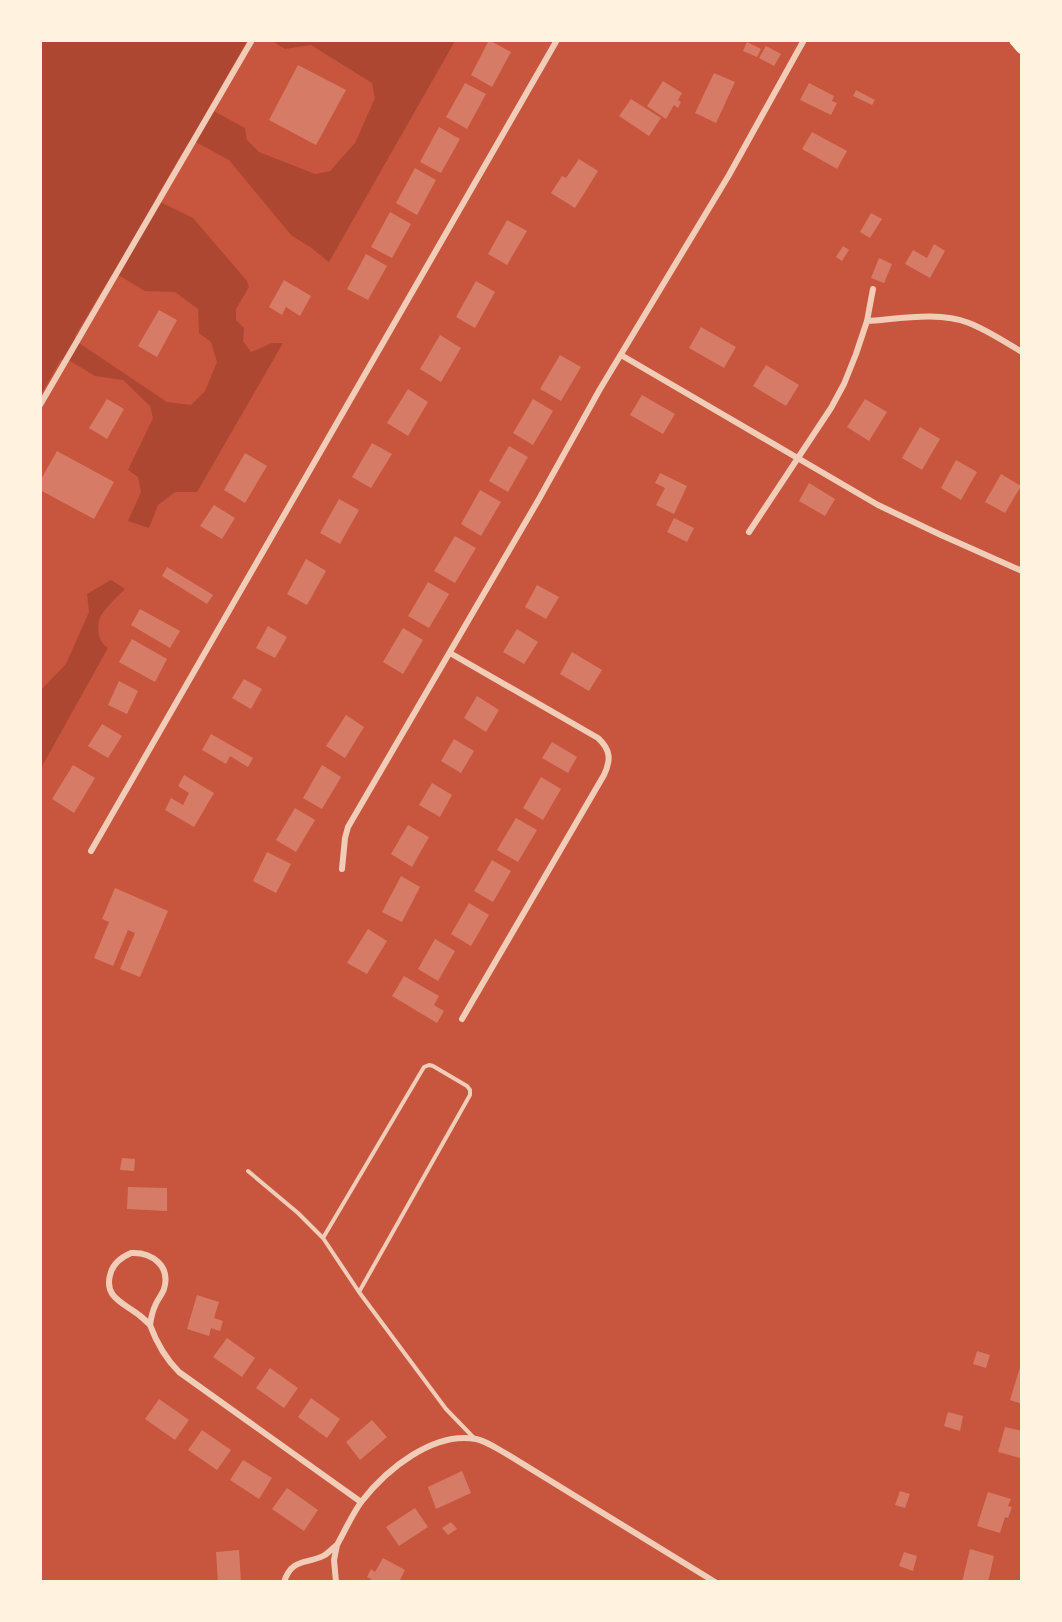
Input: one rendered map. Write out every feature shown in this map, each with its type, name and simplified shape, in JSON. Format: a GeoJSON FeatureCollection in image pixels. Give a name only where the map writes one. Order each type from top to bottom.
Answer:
{"type":"FeatureCollection","features":[{"type":"Feature","properties":{"kind":"main road"},"geometry":{"type":"LineString","coordinates":[[1015,40],[1022,48]]}},
{"type":"Feature","properties":{"kind":"street"},"geometry":{"type":"LineString","coordinates":[[40,405],[252,40]]}},
{"type":"Feature","properties":{"kind":"street"},"geometry":{"type":"LineString","coordinates":[[91,850],[558,40]]}},
{"type":"Feature","properties":{"kind":"street"},"geometry":{"type":"LineString","coordinates":[[342,869],[348,827],[600,389],[729,175],[804,40]]}},
{"type":"Feature","properties":{"kind":"street"},"geometry":{"type":"LineString","coordinates":[[749,532],[831,408],[844,384],[867,321],[873,289]]}},
{"type":"Feature","properties":{"kind":"street"},"geometry":{"type":"LineString","coordinates":[[867,321],[951,318],[968,322],[1022,352]]}},
{"type":"Feature","properties":{"kind":"street"},"geometry":{"type":"LineString","coordinates":[[621,355],[878,505],[1022,571]]}},
{"type":"Feature","properties":{"kind":"street"},"geometry":{"type":"LineString","coordinates":[[450,653],[598,738],[608,749],[609,755],[609,763],[604,776],[462,1019]]}},
{"type":"Feature","properties":{"kind":"street"},"geometry":{"type":"LineString","coordinates":[[150,1325],[154,1308],[164,1288],[163,1269],[150,1256],[131,1253],[123,1256],[111,1270],[110,1288],[113,1296],[120,1303],[150,1325],[160,1350],[169,1362],[179,1372],[361,1502]]}},
{"type":"Feature","properties":{"kind":"street"},"geometry":{"type":"LineString","coordinates":[[336,1581],[334,1560],[337,1545],[361,1502],[390,1472],[410,1456],[436,1443],[456,1439],[475,1439],[505,1453],[715,1581]]}},
{"type":"Feature","properties":{"kind":"street"},"geometry":{"type":"LineString","coordinates":[[284,1581],[294,1565],[324,1556],[337,1545]]}},
{"type":"Feature","properties":{"kind":"lane"},"geometry":{"type":"LineString","coordinates":[[323,1238],[424,1067],[433,1066],[467,1086],[470,1095],[359,1292]]}},
{"type":"Feature","properties":{"kind":"lane"},"geometry":{"type":"LineString","coordinates":[[248,1171],[298,1213],[323,1238],[359,1292],[446,1409],[475,1439]]}},
{"type":"Feature","properties":{"kind":"shaded area"},"geometry":{"type":"Polygon","coordinates":[[[41,41],[247,41],[210,109],[245,128],[247,140],[259,152],[315,174],[330,171],[355,143],[375,98],[372,83],[311,45],[285,49],[272,41],[455,41],[329,262],[291,235],[229,160],[192,140],[157,196],[158,201],[193,218],[247,281],[249,287],[236,309],[236,320],[244,328],[243,341],[251,352],[272,343],[283,343],[197,492],[175,492],[158,505],[149,528],[128,521],[141,492],[138,477],[128,470],[153,418],[150,406],[123,380],[95,376],[65,358],[60,361],[41,395],[41,41]],[[115,273],[75,336],[76,341],[167,402],[191,405],[205,391],[217,362],[211,342],[199,333],[198,309],[175,292],[145,291],[115,273]]]}},
{"type":"Feature","properties":{"kind":"shaded area"},"geometry":{"type":"Polygon","coordinates":[[[111,580],[125,589],[107,607],[100,618],[99,635],[102,643],[108,648],[41,768],[41,690],[66,664],[89,612],[87,594],[111,580]]]}},
{"type":"Feature","properties":{"kind":"building"},"geometry":{"type":"Polygon","coordinates":[[[489,40],[511,52],[492,87],[471,75],[489,40]]]}},
{"type":"Feature","properties":{"kind":"building"},"geometry":{"type":"Polygon","coordinates":[[[747,42],[761,49],[757,57],[743,51],[747,42]]]}},
{"type":"Feature","properties":{"kind":"building"},"geometry":{"type":"Polygon","coordinates":[[[766,46],[781,54],[774,66],[759,58],[766,46]]]}},
{"type":"Feature","properties":{"kind":"building"},"geometry":{"type":"Polygon","coordinates":[[[298,65],[346,90],[316,145],[269,120],[298,65]]]}},
{"type":"Feature","properties":{"kind":"building"},"geometry":{"type":"Polygon","coordinates":[[[714,73],[735,82],[716,123],[695,113],[714,73]]]}},
{"type":"Feature","properties":{"kind":"building"},"geometry":{"type":"Polygon","coordinates":[[[663,81],[682,93],[678,100],[681,102],[678,108],[674,105],[666,119],[647,106],[663,81]]]}},
{"type":"Feature","properties":{"kind":"building"},"geometry":{"type":"Polygon","coordinates":[[[465,83],[486,94],[467,129],[446,117],[465,83]]]}},
{"type":"Feature","properties":{"kind":"building"},"geometry":{"type":"Polygon","coordinates":[[[809,83],[834,96],[832,101],[837,103],[831,115],[800,100],[809,83]]]}},
{"type":"Feature","properties":{"kind":"building"},"geometry":{"type":"Polygon","coordinates":[[[856,90],[875,100],[872,105],[853,96],[856,90]]]}},
{"type":"Feature","properties":{"kind":"building"},"geometry":{"type":"Polygon","coordinates":[[[631,99],[661,118],[649,136],[619,116],[631,99]]]}},
{"type":"Feature","properties":{"kind":"building"},"geometry":{"type":"Polygon","coordinates":[[[439,127],[460,139],[441,173],[420,162],[439,127]]]}},
{"type":"Feature","properties":{"kind":"building"},"geometry":{"type":"Polygon","coordinates":[[[812,132],[847,151],[837,169],[802,149],[812,132]]]}},
{"type":"Feature","properties":{"kind":"building"},"geometry":{"type":"Polygon","coordinates":[[[579,159],[598,171],[575,208],[551,193],[562,176],[566,178],[579,159]]]}},
{"type":"Feature","properties":{"kind":"building"},"geometry":{"type":"Polygon","coordinates":[[[415,168],[436,180],[417,215],[396,203],[415,168]]]}},
{"type":"Feature","properties":{"kind":"building"},"geometry":{"type":"Polygon","coordinates":[[[390,212],[411,224],[392,258],[371,247],[390,212]]]}},
{"type":"Feature","properties":{"kind":"building"},"geometry":{"type":"Polygon","coordinates":[[[871,213],[882,219],[870,238],[860,232],[871,213]]]}},
{"type":"Feature","properties":{"kind":"building"},"geometry":{"type":"Polygon","coordinates":[[[507,220],[527,231],[507,265],[488,254],[507,220]]]}},
{"type":"Feature","properties":{"kind":"building"},"geometry":{"type":"Polygon","coordinates":[[[934,244],[945,251],[930,278],[905,264],[913,250],[927,258],[934,244]]]}},
{"type":"Feature","properties":{"kind":"building"},"geometry":{"type":"Polygon","coordinates":[[[843,246],[849,250],[842,261],[836,257],[843,246]]]}},
{"type":"Feature","properties":{"kind":"building"},"geometry":{"type":"Polygon","coordinates":[[[366,254],[387,266],[368,300],[347,289],[366,254]]]}},
{"type":"Feature","properties":{"kind":"building"},"geometry":{"type":"Polygon","coordinates":[[[879,258],[892,264],[884,283],[871,278],[879,258]]]}},
{"type":"Feature","properties":{"kind":"building"},"geometry":{"type":"Polygon","coordinates":[[[284,280],[311,296],[300,316],[286,307],[282,315],[269,307],[284,280]]]}},
{"type":"Feature","properties":{"kind":"building"},"geometry":{"type":"Polygon","coordinates":[[[476,281],[495,292],[475,328],[456,317],[476,281]]]}},
{"type":"Feature","properties":{"kind":"building"},"geometry":{"type":"Polygon","coordinates":[[[159,310],[177,320],[157,357],[138,346],[159,310]]]}},
{"type":"Feature","properties":{"kind":"building"},"geometry":{"type":"Polygon","coordinates":[[[701,327],[736,347],[724,368],[689,348],[701,327]]]}},
{"type":"Feature","properties":{"kind":"building"},"geometry":{"type":"Polygon","coordinates":[[[440,335],[461,348],[441,382],[420,369],[440,335]]]}},
{"type":"Feature","properties":{"kind":"building"},"geometry":{"type":"Polygon","coordinates":[[[560,355],[581,367],[561,401],[540,389],[560,355]]]}},
{"type":"Feature","properties":{"kind":"building"},"geometry":{"type":"Polygon","coordinates":[[[766,365],[799,385],[786,406],[753,386],[766,365]]]}},
{"type":"Feature","properties":{"kind":"building"},"geometry":{"type":"Polygon","coordinates":[[[408,389],[428,402],[408,436],[387,423],[408,389]]]}},
{"type":"Feature","properties":{"kind":"building"},"geometry":{"type":"Polygon","coordinates":[[[642,395],[675,414],[663,434],[630,415],[642,395]]]}},
{"type":"Feature","properties":{"kind":"building"},"geometry":{"type":"Polygon","coordinates":[[[107,399],[124,409],[107,439],[89,428],[107,399]]]}},
{"type":"Feature","properties":{"kind":"building"},"geometry":{"type":"Polygon","coordinates":[[[533,399],[553,411],[533,445],[513,433],[533,399]]]}},
{"type":"Feature","properties":{"kind":"building"},"geometry":{"type":"Polygon","coordinates":[[[865,399],[887,412],[869,441],[847,427],[865,399]]]}},
{"type":"Feature","properties":{"kind":"building"},"geometry":{"type":"Polygon","coordinates":[[[920,427],[940,439],[922,470],[902,458],[920,427]]]}},
{"type":"Feature","properties":{"kind":"building"},"geometry":{"type":"Polygon","coordinates":[[[372,443],[392,454],[371,488],[352,477],[372,443]]]}},
{"type":"Feature","properties":{"kind":"building"},"geometry":{"type":"Polygon","coordinates":[[[509,446],[528,457],[508,492],[489,481],[509,446]]]}},
{"type":"Feature","properties":{"kind":"building"},"geometry":{"type":"Polygon","coordinates":[[[57,451],[114,482],[94,519],[40,490],[40,481],[57,451]]]}},
{"type":"Feature","properties":{"kind":"building"},"geometry":{"type":"Polygon","coordinates":[[[245,453],[267,466],[245,503],[224,490],[245,453]]]}},
{"type":"Feature","properties":{"kind":"building"},"geometry":{"type":"Polygon","coordinates":[[[956,460],[977,472],[961,500],[941,488],[956,460]]]}},
{"type":"Feature","properties":{"kind":"building"},"geometry":{"type":"Polygon","coordinates":[[[660,473],[687,486],[674,514],[656,505],[665,488],[655,483],[660,473]]]}},
{"type":"Feature","properties":{"kind":"building"},"geometry":{"type":"Polygon","coordinates":[[[1001,474],[1021,486],[1005,513],[985,502],[1001,474]]]}},
{"type":"Feature","properties":{"kind":"building"},"geometry":{"type":"Polygon","coordinates":[[[809,483],[835,499],[825,516],[799,501],[809,483]]]}},
{"type":"Feature","properties":{"kind":"building"},"geometry":{"type":"Polygon","coordinates":[[[480,490],[501,502],[481,536],[461,524],[480,490]]]}},
{"type":"Feature","properties":{"kind":"building"},"geometry":{"type":"Polygon","coordinates":[[[339,499],[359,510],[340,544],[320,533],[339,499]]]}},
{"type":"Feature","properties":{"kind":"building"},"geometry":{"type":"Polygon","coordinates":[[[214,505],[235,518],[222,539],[200,526],[214,505]]]}},
{"type":"Feature","properties":{"kind":"building"},"geometry":{"type":"Polygon","coordinates":[[[674,518],[694,528],[687,542],[667,532],[674,518]]]}},
{"type":"Feature","properties":{"kind":"building"},"geometry":{"type":"Polygon","coordinates":[[[455,536],[476,548],[455,583],[434,571],[455,536]]]}},
{"type":"Feature","properties":{"kind":"building"},"geometry":{"type":"Polygon","coordinates":[[[306,559],[326,571],[307,605],[287,594],[306,559]]]}},
{"type":"Feature","properties":{"kind":"building"},"geometry":{"type":"Polygon","coordinates":[[[167,567],[213,595],[207,604],[162,576],[167,567]]]}},
{"type":"Feature","properties":{"kind":"building"},"geometry":{"type":"Polygon","coordinates":[[[428,582],[449,594],[429,628],[408,616],[428,582]]]}},
{"type":"Feature","properties":{"kind":"building"},"geometry":{"type":"Polygon","coordinates":[[[537,585],[559,597],[546,619],[525,607],[537,585]]]}},
{"type":"Feature","properties":{"kind":"building"},"geometry":{"type":"Polygon","coordinates":[[[140,609],[180,631],[170,648],[131,625],[140,609]]]}},
{"type":"Feature","properties":{"kind":"building"},"geometry":{"type":"Polygon","coordinates":[[[268,626],[287,637],[275,658],[256,648],[268,626]]]}},
{"type":"Feature","properties":{"kind":"building"},"geometry":{"type":"Polygon","coordinates":[[[403,628],[423,640],[403,674],[383,662],[403,628]]]}},
{"type":"Feature","properties":{"kind":"building"},"geometry":{"type":"Polygon","coordinates":[[[517,629],[538,642],[524,664],[503,652],[517,629]]]}},
{"type":"Feature","properties":{"kind":"building"},"geometry":{"type":"Polygon","coordinates":[[[132,639],[167,659],[155,682],[119,662],[132,639]]]}},
{"type":"Feature","properties":{"kind":"building"},"geometry":{"type":"Polygon","coordinates":[[[572,652],[602,670],[589,691],[560,674],[572,652]]]}},
{"type":"Feature","properties":{"kind":"building"},"geometry":{"type":"Polygon","coordinates":[[[244,679],[262,689],[251,709],[232,698],[244,679]]]}},
{"type":"Feature","properties":{"kind":"building"},"geometry":{"type":"Polygon","coordinates":[[[119,681],[138,691],[127,714],[108,705],[119,681]]]}},
{"type":"Feature","properties":{"kind":"building"},"geometry":{"type":"Polygon","coordinates":[[[477,696],[499,710],[486,732],[464,718],[477,696]]]}},
{"type":"Feature","properties":{"kind":"building"},"geometry":{"type":"Polygon","coordinates":[[[346,715],[364,727],[345,758],[326,746],[346,715]]]}},
{"type":"Feature","properties":{"kind":"building"},"geometry":{"type":"Polygon","coordinates":[[[102,724],[122,736],[108,758],[88,746],[102,724]]]}},
{"type":"Feature","properties":{"kind":"building"},"geometry":{"type":"Polygon","coordinates":[[[211,734],[253,758],[248,767],[230,756],[226,764],[202,750],[211,734]]]}},
{"type":"Feature","properties":{"kind":"building"},"geometry":{"type":"Polygon","coordinates":[[[454,739],[474,751],[461,773],[441,761],[454,739]]]}},
{"type":"Feature","properties":{"kind":"building"},"geometry":{"type":"Polygon","coordinates":[[[552,742],[577,757],[568,773],[542,758],[552,742]]]}},
{"type":"Feature","properties":{"kind":"building"},"geometry":{"type":"Polygon","coordinates":[[[73,765],[95,778],[74,813],[52,799],[73,765]]]}},
{"type":"Feature","properties":{"kind":"building"},"geometry":{"type":"Polygon","coordinates":[[[322,765],[341,777],[322,809],[303,798],[322,765]]]}},
{"type":"Feature","properties":{"kind":"building"},"geometry":{"type":"Polygon","coordinates":[[[184,775],[214,793],[194,827],[165,810],[171,798],[183,805],[189,793],[178,786],[184,775]]]}},
{"type":"Feature","properties":{"kind":"building"},"geometry":{"type":"Polygon","coordinates":[[[541,777],[561,789],[543,820],[523,808],[541,777]]]}},
{"type":"Feature","properties":{"kind":"building"},"geometry":{"type":"Polygon","coordinates":[[[432,783],[452,795],[440,817],[419,805],[432,783]]]}},
{"type":"Feature","properties":{"kind":"building"},"geometry":{"type":"Polygon","coordinates":[[[295,808],[315,820],[296,852],[276,840],[295,808]]]}},
{"type":"Feature","properties":{"kind":"building"},"geometry":{"type":"Polygon","coordinates":[[[516,818],[537,830],[518,862],[497,850],[516,818]]]}},
{"type":"Feature","properties":{"kind":"building"},"geometry":{"type":"Polygon","coordinates":[[[408,825],[429,837],[412,867],[391,854],[408,825]]]}},
{"type":"Feature","properties":{"kind":"building"},"geometry":{"type":"Polygon","coordinates":[[[267,852],[291,864],[276,893],[253,881],[267,852]]]}},
{"type":"Feature","properties":{"kind":"building"},"geometry":{"type":"Polygon","coordinates":[[[492,860],[511,871],[493,902],[474,891],[492,860]]]}},
{"type":"Feature","properties":{"kind":"building"},"geometry":{"type":"Polygon","coordinates":[[[401,876],[420,887],[402,922],[382,912],[401,876]]]}},
{"type":"Feature","properties":{"kind":"building"},"geometry":{"type":"Polygon","coordinates":[[[115,888],[168,911],[140,977],[120,969],[135,933],[128,930],[113,966],[94,958],[109,922],[102,919],[115,888]]]}},
{"type":"Feature","properties":{"kind":"building"},"geometry":{"type":"Polygon","coordinates":[[[469,903],[489,915],[471,946],[451,934],[469,903]]]}},
{"type":"Feature","properties":{"kind":"building"},"geometry":{"type":"Polygon","coordinates":[[[368,929],[387,941],[367,974],[347,963],[368,929]]]}},
{"type":"Feature","properties":{"kind":"building"},"geometry":{"type":"Polygon","coordinates":[[[435,939],[455,951],[438,981],[418,969],[435,939]]]}},
{"type":"Feature","properties":{"kind":"building"},"geometry":{"type":"Polygon","coordinates":[[[404,976],[439,996],[434,1005],[444,1011],[437,1023],[392,996],[404,976]]]}},
{"type":"Feature","properties":{"kind":"building"},"geometry":{"type":"Polygon","coordinates":[[[122,1158],[135,1159],[134,1171],[120,1170],[122,1158]]]}},
{"type":"Feature","properties":{"kind":"building"},"geometry":{"type":"Polygon","coordinates":[[[128,1187],[167,1188],[167,1211],[127,1209],[128,1187]]]}},
{"type":"Feature","properties":{"kind":"building"},"geometry":{"type":"Polygon","coordinates":[[[197,1295],[219,1302],[214,1318],[223,1321],[220,1331],[211,1328],[209,1336],[187,1329],[197,1295]]]}},
{"type":"Feature","properties":{"kind":"building"},"geometry":{"type":"Polygon","coordinates":[[[227,1338],[255,1358],[242,1377],[213,1357],[227,1338]]]}},
{"type":"Feature","properties":{"kind":"building"},"geometry":{"type":"Polygon","coordinates":[[[977,1351],[990,1355],[986,1368],[973,1364],[977,1351]]]}},
{"type":"Feature","properties":{"kind":"building"},"geometry":{"type":"Polygon","coordinates":[[[1022,1364],[1022,1404],[1010,1400],[1022,1364]]]}},
{"type":"Feature","properties":{"kind":"building"},"geometry":{"type":"Polygon","coordinates":[[[270,1368],[298,1388],[284,1408],[256,1388],[270,1368]]]}},
{"type":"Feature","properties":{"kind":"building"},"geometry":{"type":"Polygon","coordinates":[[[311,1398],[340,1419],[327,1438],[298,1417],[311,1398]]]}},
{"type":"Feature","properties":{"kind":"building"},"geometry":{"type":"Polygon","coordinates":[[[159,1399],[189,1420],[175,1440],[145,1419],[159,1399]]]}},
{"type":"Feature","properties":{"kind":"building"},"geometry":{"type":"Polygon","coordinates":[[[948,1412],[963,1416],[960,1431],[944,1426],[948,1412]]]}},
{"type":"Feature","properties":{"kind":"building"},"geometry":{"type":"Polygon","coordinates":[[[372,1420],[387,1437],[360,1460],[346,1442],[372,1420]]]}},
{"type":"Feature","properties":{"kind":"building"},"geometry":{"type":"Polygon","coordinates":[[[1005,1427],[1022,1431],[1020,1458],[998,1452],[1005,1427]]]}},
{"type":"Feature","properties":{"kind":"building"},"geometry":{"type":"Polygon","coordinates":[[[202,1430],[231,1450],[217,1470],[188,1450],[202,1430]]]}},
{"type":"Feature","properties":{"kind":"building"},"geometry":{"type":"Polygon","coordinates":[[[243,1460],[272,1478],[259,1499],[230,1480],[243,1460]]]}},
{"type":"Feature","properties":{"kind":"building"},"geometry":{"type":"Polygon","coordinates":[[[462,1471],[471,1493],[436,1509],[428,1487],[462,1471]]]}},
{"type":"Feature","properties":{"kind":"building"},"geometry":{"type":"Polygon","coordinates":[[[287,1488],[318,1510],[304,1531],[272,1509],[287,1488]]]}},
{"type":"Feature","properties":{"kind":"building"},"geometry":{"type":"Polygon","coordinates":[[[900,1491],[910,1494],[905,1508],[895,1505],[900,1491]]]}},
{"type":"Feature","properties":{"kind":"building"},"geometry":{"type":"Polygon","coordinates":[[[988,1492],[1011,1499],[1008,1506],[1012,1507],[1008,1518],[1005,1517],[1000,1533],[977,1526],[988,1492]]]}},
{"type":"Feature","properties":{"kind":"building"},"geometry":{"type":"Polygon","coordinates":[[[415,1508],[428,1527],[399,1546],[386,1527],[415,1508]]]}},
{"type":"Feature","properties":{"kind":"building"},"geometry":{"type":"Polygon","coordinates":[[[451,1522],[457,1529],[448,1535],[442,1528],[451,1522]]]}},
{"type":"Feature","properties":{"kind":"building"},"geometry":{"type":"Polygon","coordinates":[[[970,1549],[994,1556],[988,1582],[962,1582],[970,1549]]]}},
{"type":"Feature","properties":{"kind":"building"},"geometry":{"type":"Polygon","coordinates":[[[239,1550],[241,1582],[218,1582],[216,1552],[239,1550]]]}},
{"type":"Feature","properties":{"kind":"building"},"geometry":{"type":"Polygon","coordinates":[[[904,1552],[917,1556],[913,1571],[899,1566],[904,1552]]]}},
{"type":"Feature","properties":{"kind":"building"},"geometry":{"type":"Polygon","coordinates":[[[383,1558],[405,1570],[399,1582],[370,1582],[371,1579],[367,1577],[371,1569],[375,1572],[383,1558]]]}}]}
